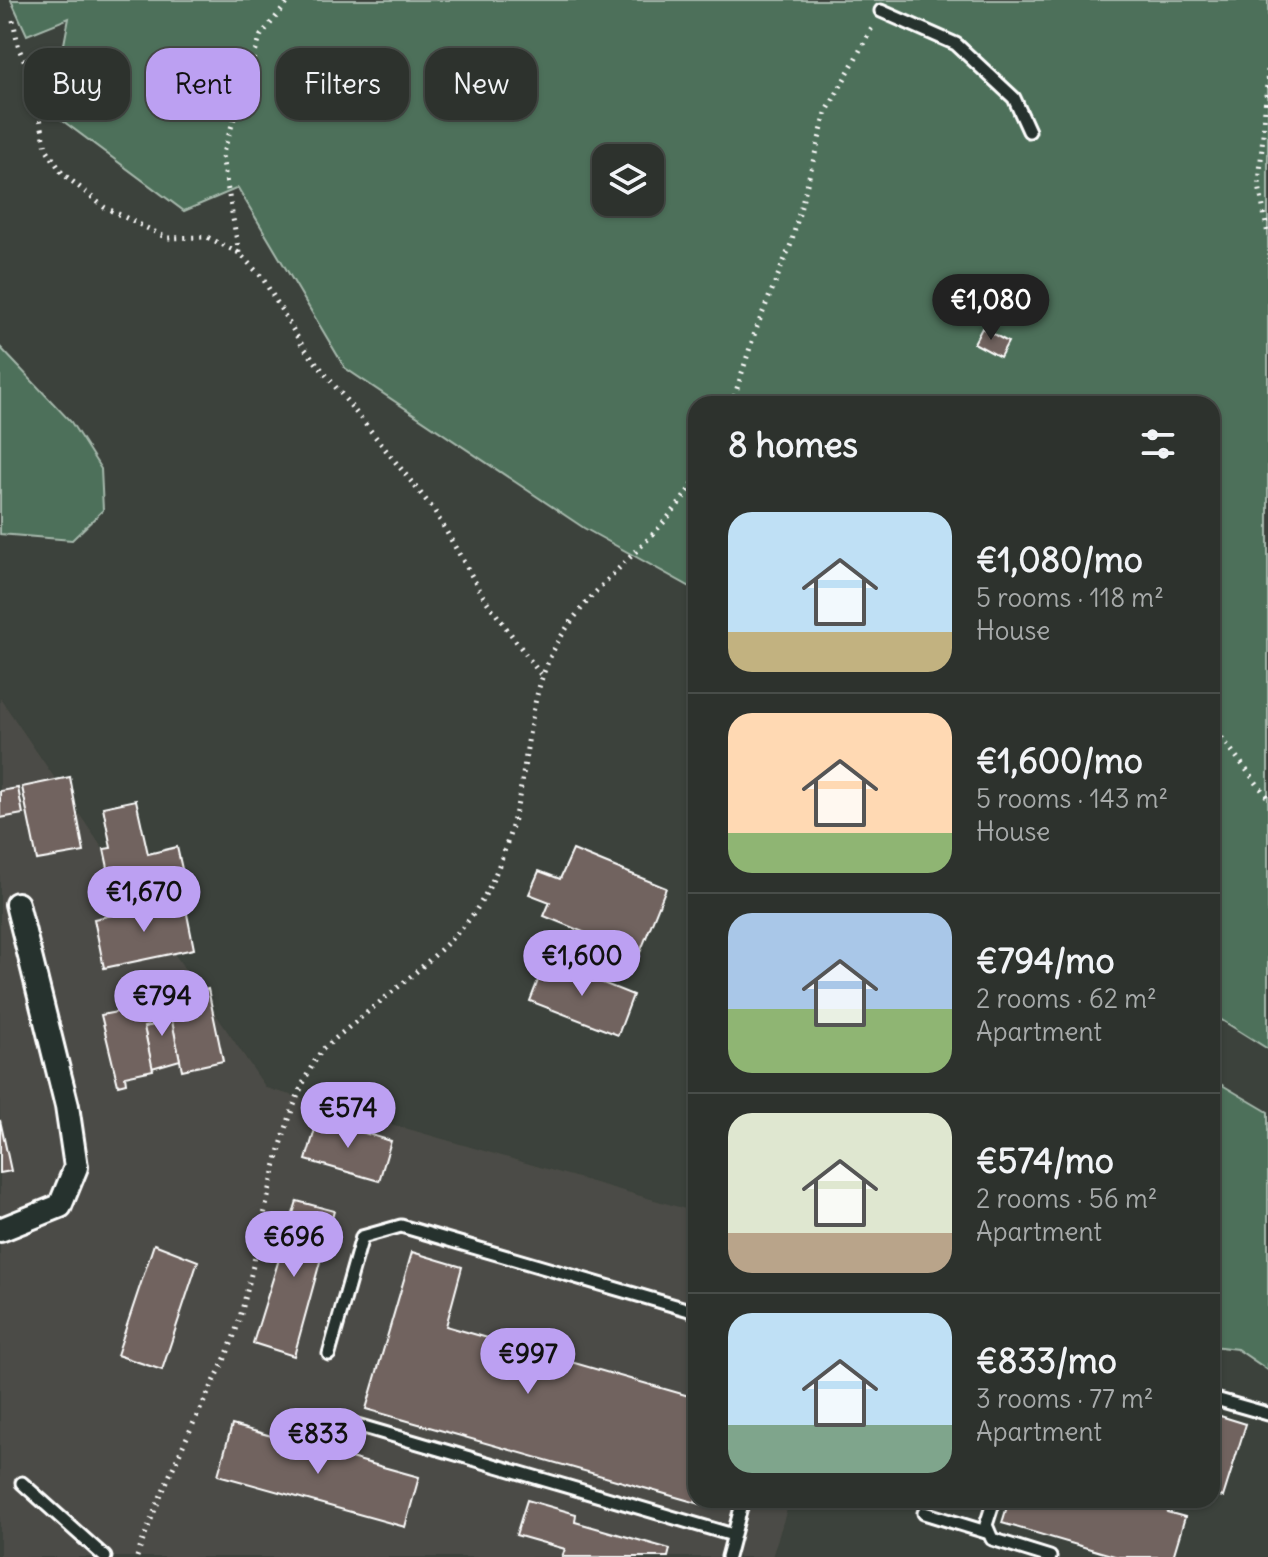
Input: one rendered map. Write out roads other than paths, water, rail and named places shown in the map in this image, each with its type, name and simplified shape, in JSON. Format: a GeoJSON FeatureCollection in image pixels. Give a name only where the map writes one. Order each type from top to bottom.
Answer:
{"type":"FeatureCollection","features":[{"type":"Feature","properties":{"kind":"street"},"geometry":{"type":"LineString","coordinates":[[0,1230],[60,1206],[76,1167],[67,1106],[17,904]]}},
{"type":"Feature","properties":{"kind":"lane"},"geometry":{"type":"LineString","coordinates":[[881,11],[956,44],[1014,98],[1029,131]]}},
{"type":"Feature","properties":{"kind":"lane"},"geometry":{"type":"LineString","coordinates":[[329,1354],[362,1237],[401,1226],[688,1310]]}},
{"type":"Feature","properties":{"kind":"lane"},"geometry":{"type":"LineString","coordinates":[[1220,1400],[1268,1414]]}},
{"type":"Feature","properties":{"kind":"lane"},"geometry":{"type":"LineString","coordinates":[[350,1423],[733,1535]]}},
{"type":"Feature","properties":{"kind":"lane"},"geometry":{"type":"LineString","coordinates":[[22,1483],[105,1557]]}},
{"type":"Feature","properties":{"kind":"lane"},"geometry":{"type":"LineString","coordinates":[[728,1557],[741,1508]]}},
{"type":"Feature","properties":{"kind":"lane"},"geometry":{"type":"LineString","coordinates":[[986,1532],[992,1508]]}},
{"type":"Feature","properties":{"kind":"lane"},"geometry":{"type":"LineString","coordinates":[[924,1513],[986,1532],[992,1539],[1050,1557]]}}]}
